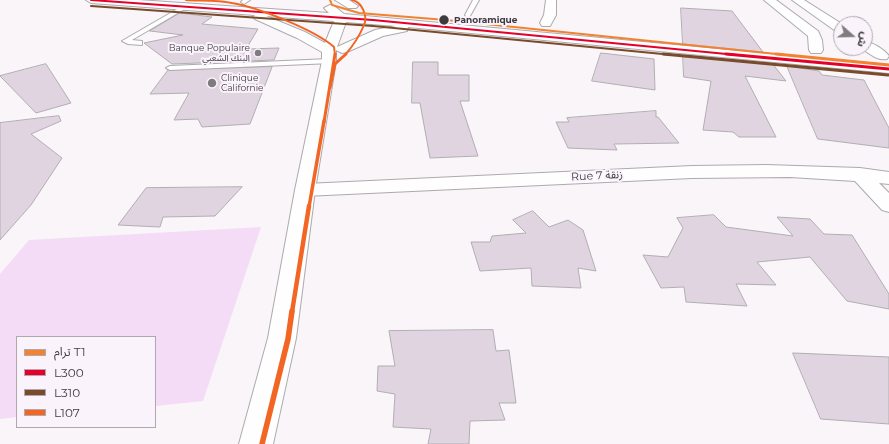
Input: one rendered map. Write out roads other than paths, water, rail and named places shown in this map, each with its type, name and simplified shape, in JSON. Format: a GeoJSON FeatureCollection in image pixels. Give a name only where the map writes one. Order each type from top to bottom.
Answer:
{"type":"FeatureCollection","features":[{"type":"Feature","properties":{"kind":"main road"},"geometry":{"type":"LineString","coordinates":[[91,0],[360,19],[889,69]]}},
{"type":"Feature","properties":{"kind":"main road"},"geometry":{"type":"LineString","coordinates":[[201,0],[328,6],[374,6]]}},
{"type":"Feature","properties":{"kind":"main road"},"geometry":{"type":"LineString","coordinates":[[333,53],[357,26],[360,19],[358,12],[352,6],[340,0]]}},
{"type":"Feature","properties":{"kind":"main road"},"geometry":{"type":"LineString","coordinates":[[531,21],[552,23],[550,15],[552,0]]}},
{"type":"Feature","properties":{"kind":"main road"},"geometry":{"type":"LineString","coordinates":[[769,0],[814,34],[816,40],[816,50]]}},
{"type":"Feature","properties":{"kind":"main road"},"geometry":{"type":"LineString","coordinates":[[798,0],[833,24]]}},
{"type":"Feature","properties":{"kind":"main road"},"geometry":{"type":"LineString","coordinates":[[328,6],[341,18]]}},
{"type":"Feature","properties":{"kind":"main road"},"geometry":{"type":"LineString","coordinates":[[233,9],[301,35],[333,53]]}},
{"type":"Feature","properties":{"kind":"main road"},"geometry":{"type":"LineString","coordinates":[[453,13],[483,16]]}},
{"type":"Feature","properties":{"kind":"main road"},"geometry":{"type":"LineString","coordinates":[[256,444],[282,338],[305,190],[341,18]]}},
{"type":"Feature","properties":{"kind":"main road"},"geometry":{"type":"LineString","coordinates":[[333,53],[368,37],[389,31],[438,26]]}},
{"type":"Feature","properties":{"kind":"main road"},"geometry":{"type":"LineString","coordinates":[[801,48],[831,51]]}},
{"type":"Feature","properties":{"kind":"main road"},"geometry":{"type":"LineString","coordinates":[[873,52],[885,56]]}},
{"type":"Feature","properties":{"kind":"main road","name":"Rue 7 زنقة"},"geometry":{"type":"LineString","coordinates":[[305,190],[760,170],[860,174],[889,178]]}},
{"type":"Feature","properties":{"kind":"main road"},"geometry":{"type":"LineString","coordinates":[[860,174],[889,206]]}},
{"type":"Feature","properties":{"kind":"lane"},"geometry":{"type":"LineString","coordinates":[[468,15],[476,0]]}},
{"type":"Feature","properties":{"kind":"lane"},"geometry":{"type":"LineString","coordinates":[[139,44],[126,41],[186,6]]}},
{"type":"Feature","properties":{"kind":"lane"},"geometry":{"type":"LineString","coordinates":[[170,68],[333,53]]}},
{"type":"Feature","properties":{"kind":"tram line","name":"T1"},"geometry":{"type":"LineString","coordinates":[[330,0],[332,5],[359,13],[446,20],[889,65]]}},
{"type":"Feature","properties":{"kind":"place","name":"Panoramique"},"geometry":{"type":"Point","coordinates":[444,20]}},
{"type":"Feature","properties":{"kind":"place","name":"Banque Populaire البنك الشعبي"},"geometry":{"type":"Point","coordinates":[258,53]}},
{"type":"Feature","properties":{"kind":"place","name":"Clinique Californie"},"geometry":{"type":"Point","coordinates":[212,83]}}]}
